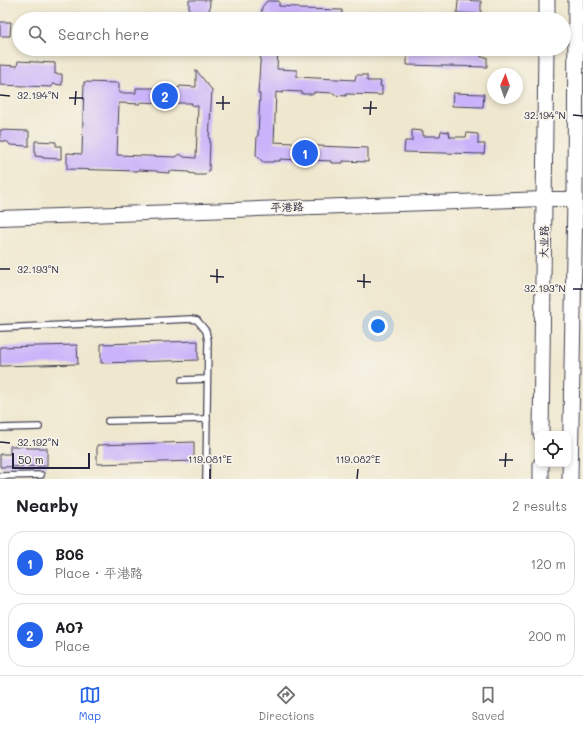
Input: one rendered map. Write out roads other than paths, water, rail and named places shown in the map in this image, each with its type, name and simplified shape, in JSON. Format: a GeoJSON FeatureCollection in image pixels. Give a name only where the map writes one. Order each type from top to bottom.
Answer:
{"type":"FeatureCollection","features":[{"type":"Feature","properties":{"kind":"main road"},"geometry":{"type":"LineString","coordinates":[[547,0],[547,12]]}},
{"type":"Feature","properties":{"kind":"main road"},"geometry":{"type":"LineString","coordinates":[[570,479],[575,199],[576,0]]}},
{"type":"Feature","properties":{"kind":"main road","name":"大业路"},"geometry":{"type":"LineString","coordinates":[[542,431],[546,56]]}},
{"type":"Feature","properties":{"kind":"main road"},"geometry":{"type":"LineString","coordinates":[[541,467],[541,479]]}},
{"type":"Feature","properties":{"kind":"street","name":"平港路"},"geometry":{"type":"LineString","coordinates":[[0,218],[575,199]]}},
{"type":"Feature","properties":{"kind":"lane"},"geometry":{"type":"LineString","coordinates":[[0,328],[191,319],[200,322],[206,331],[208,340],[206,479]]}},
{"type":"Feature","properties":{"kind":"lane"},"geometry":{"type":"LineString","coordinates":[[182,380],[207,379]]}},
{"type":"Feature","properties":{"kind":"lane"},"geometry":{"type":"LineString","coordinates":[[108,421],[207,419]]}},
{"type":"Feature","properties":{"kind":"lane"},"geometry":{"type":"LineString","coordinates":[[0,428],[39,427]]}},
{"type":"Feature","properties":{"kind":"lane"},"geometry":{"type":"LineString","coordinates":[[0,476],[41,475]]}},
{"type":"Feature","properties":{"kind":"place","name":"A07"},"geometry":{"type":"Point","coordinates":[165,96]}},
{"type":"Feature","properties":{"kind":"place","name":"B06"},"geometry":{"type":"Point","coordinates":[305,153]}}]}
